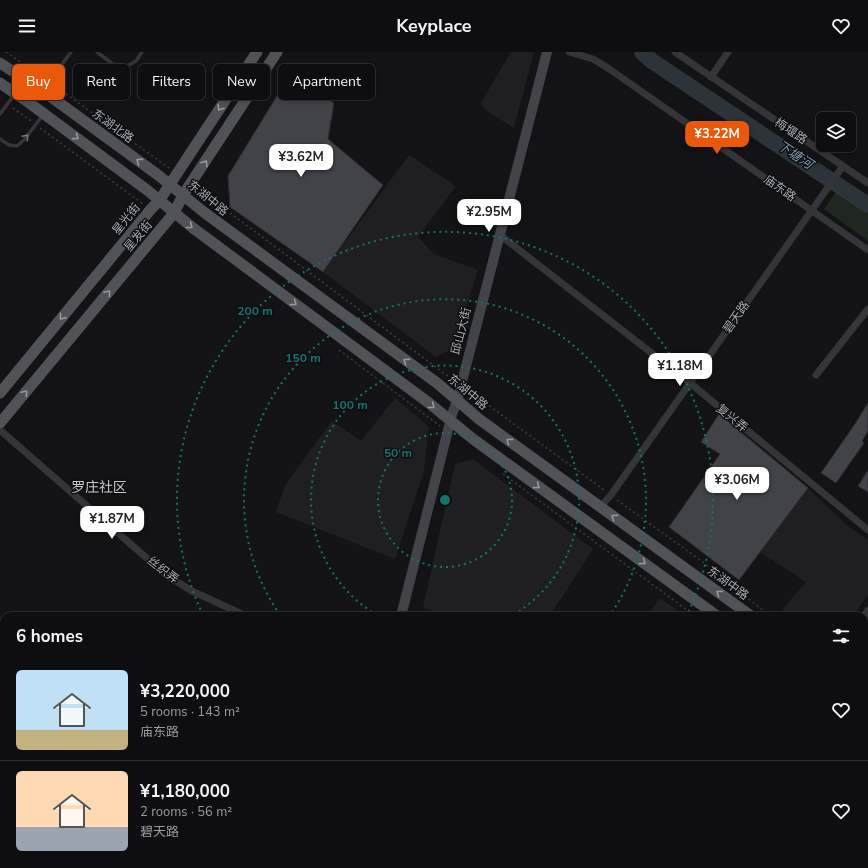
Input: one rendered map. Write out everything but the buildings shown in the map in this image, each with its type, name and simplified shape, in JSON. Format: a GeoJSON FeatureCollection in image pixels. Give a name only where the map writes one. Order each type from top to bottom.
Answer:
{"type":"FeatureCollection","features":[{"type":"Feature","properties":{"kind":"main road","name":"星光街"},"geometry":{"type":"LineString","coordinates":[[0,393],[159,201],[171,185],[257,52]]}},
{"type":"Feature","properties":{"kind":"main road","name":"星发街"},"geometry":{"type":"LineString","coordinates":[[0,423],[174,213],[183,195],[277,52]]}},
{"type":"Feature","properties":{"kind":"main road","name":"邱山大街"},"geometry":{"type":"LineString","coordinates":[[403,612],[447,428],[461,386],[546,52]]}},
{"type":"Feature","properties":{"kind":"main road","name":"东湖北路"},"geometry":{"type":"LineString","coordinates":[[0,63],[12,71]]}},
{"type":"Feature","properties":{"kind":"main road"},"geometry":{"type":"LineString","coordinates":[[0,83],[12,90]]}},
{"type":"Feature","properties":{"kind":"main road"},"geometry":{"type":"LineString","coordinates":[[25,100],[429,403],[447,428],[473,439],[711,612]]}},
{"type":"Feature","properties":{"kind":"main road","name":"东湖北路"},"geometry":{"type":"LineString","coordinates":[[55,100],[171,185]]}},
{"type":"Feature","properties":{"kind":"main road","name":"东湖中路"},"geometry":{"type":"LineString","coordinates":[[171,185],[205,214],[437,383],[479,419],[745,612]]}},
{"type":"Feature","properties":{"kind":"street","name":"庙东路"},"geometry":{"type":"LineString","coordinates":[[569,52],[594,59],[608,68],[814,207],[868,250]]}},
{"type":"Feature","properties":{"kind":"street","name":"梅堰路"},"geometry":{"type":"LineString","coordinates":[[675,52],[868,183]]}},
{"type":"Feature","properties":{"kind":"street"},"geometry":{"type":"LineString","coordinates":[[711,77],[728,52]]}},
{"type":"Feature","properties":{"kind":"street","name":"碧天路"},"geometry":{"type":"LineString","coordinates":[[600,507],[611,495],[843,166]]}},
{"type":"Feature","properties":{"kind":"street","name":"复兴弄"},"geometry":{"type":"LineString","coordinates":[[500,234],[690,383],[868,530]]}},
{"type":"Feature","properties":{"kind":"street"},"geometry":{"type":"LineString","coordinates":[[816,375],[868,309]]}},
{"type":"Feature","properties":{"kind":"street","name":"丝织弄"},"geometry":{"type":"LineString","coordinates":[[0,430],[166,575],[192,591],[237,612]]}},
{"type":"Feature","properties":{"kind":"lane"},"geometry":{"type":"LineString","coordinates":[[62,64],[71,52]]}},
{"type":"Feature","properties":{"kind":"lane"},"geometry":{"type":"LineString","coordinates":[[96,52],[114,65],[123,68],[136,61],[142,52]]}},
{"type":"Feature","properties":{"kind":"lane"},"geometry":{"type":"LineString","coordinates":[[0,114],[12,98]]}},
{"type":"Feature","properties":{"kind":"lane"},"geometry":{"type":"LineString","coordinates":[[0,139],[9,145],[17,146],[24,140],[44,114]]}},
{"type":"Feature","properties":{"kind":"path"},"geometry":{"type":"LineString","coordinates":[[6,52],[23,64]]}},
{"type":"Feature","properties":{"kind":"path"},"geometry":{"type":"LineString","coordinates":[[65,94],[177,174]]}},
{"type":"Feature","properties":{"kind":"path"},"geometry":{"type":"LineString","coordinates":[[7,104],[151,210]]}},
{"type":"Feature","properties":{"kind":"path"},"geometry":{"type":"LineString","coordinates":[[191,184],[461,386],[700,560],[765,612]]}},
{"type":"Feature","properties":{"kind":"path"},"geometry":{"type":"LineString","coordinates":[[334,346],[447,428]]}},
{"type":"Feature","properties":{"kind":"path"},"geometry":{"type":"LineString","coordinates":[[499,471],[690,612]]}},
{"type":"Feature","properties":{"kind":"shaded area"},"geometry":{"type":"Polygon","coordinates":[[[511,52],[534,52],[514,128],[491,114],[480,104],[511,52]]]}},
{"type":"Feature","properties":{"kind":"shaded area"},"geometry":{"type":"Polygon","coordinates":[[[409,155],[456,186],[418,237],[434,254],[478,270],[454,348],[436,357],[323,272],[409,155]]]}},
{"type":"Feature","properties":{"kind":"shaded area"},"geometry":{"type":"Polygon","coordinates":[[[836,192],[868,214],[868,241],[824,209],[836,192]]]}},
{"type":"Feature","properties":{"kind":"shaded area"},"geometry":{"type":"Polygon","coordinates":[[[395,398],[429,427],[424,471],[395,559],[276,512],[285,485],[332,421],[361,441],[395,398]]]}},
{"type":"Feature","properties":{"kind":"shaded area"},"geometry":{"type":"Polygon","coordinates":[[[473,459],[593,549],[553,612],[435,612],[423,607],[455,464],[473,459]]]}},
{"type":"Feature","properties":{"kind":"shaded area"},"geometry":{"type":"Polygon","coordinates":[[[808,488],[847,525],[868,540],[868,595],[856,612],[780,612],[806,582],[760,552],[808,488]]]}},
{"type":"Feature","properties":{"kind":"shaded area"},"geometry":{"type":"Polygon","coordinates":[[[660,598],[679,612],[650,612],[660,598]]]}},
{"type":"Feature","properties":{"kind":"waterway","name":"下塘河"},"geometry":{"type":"LineString","coordinates":[[642,52],[652,61],[868,205]]}},
{"type":"Feature","properties":{"kind":"district","name":"罗庄社区"},"geometry":{"type":"Point","coordinates":[99,487]}}]}
